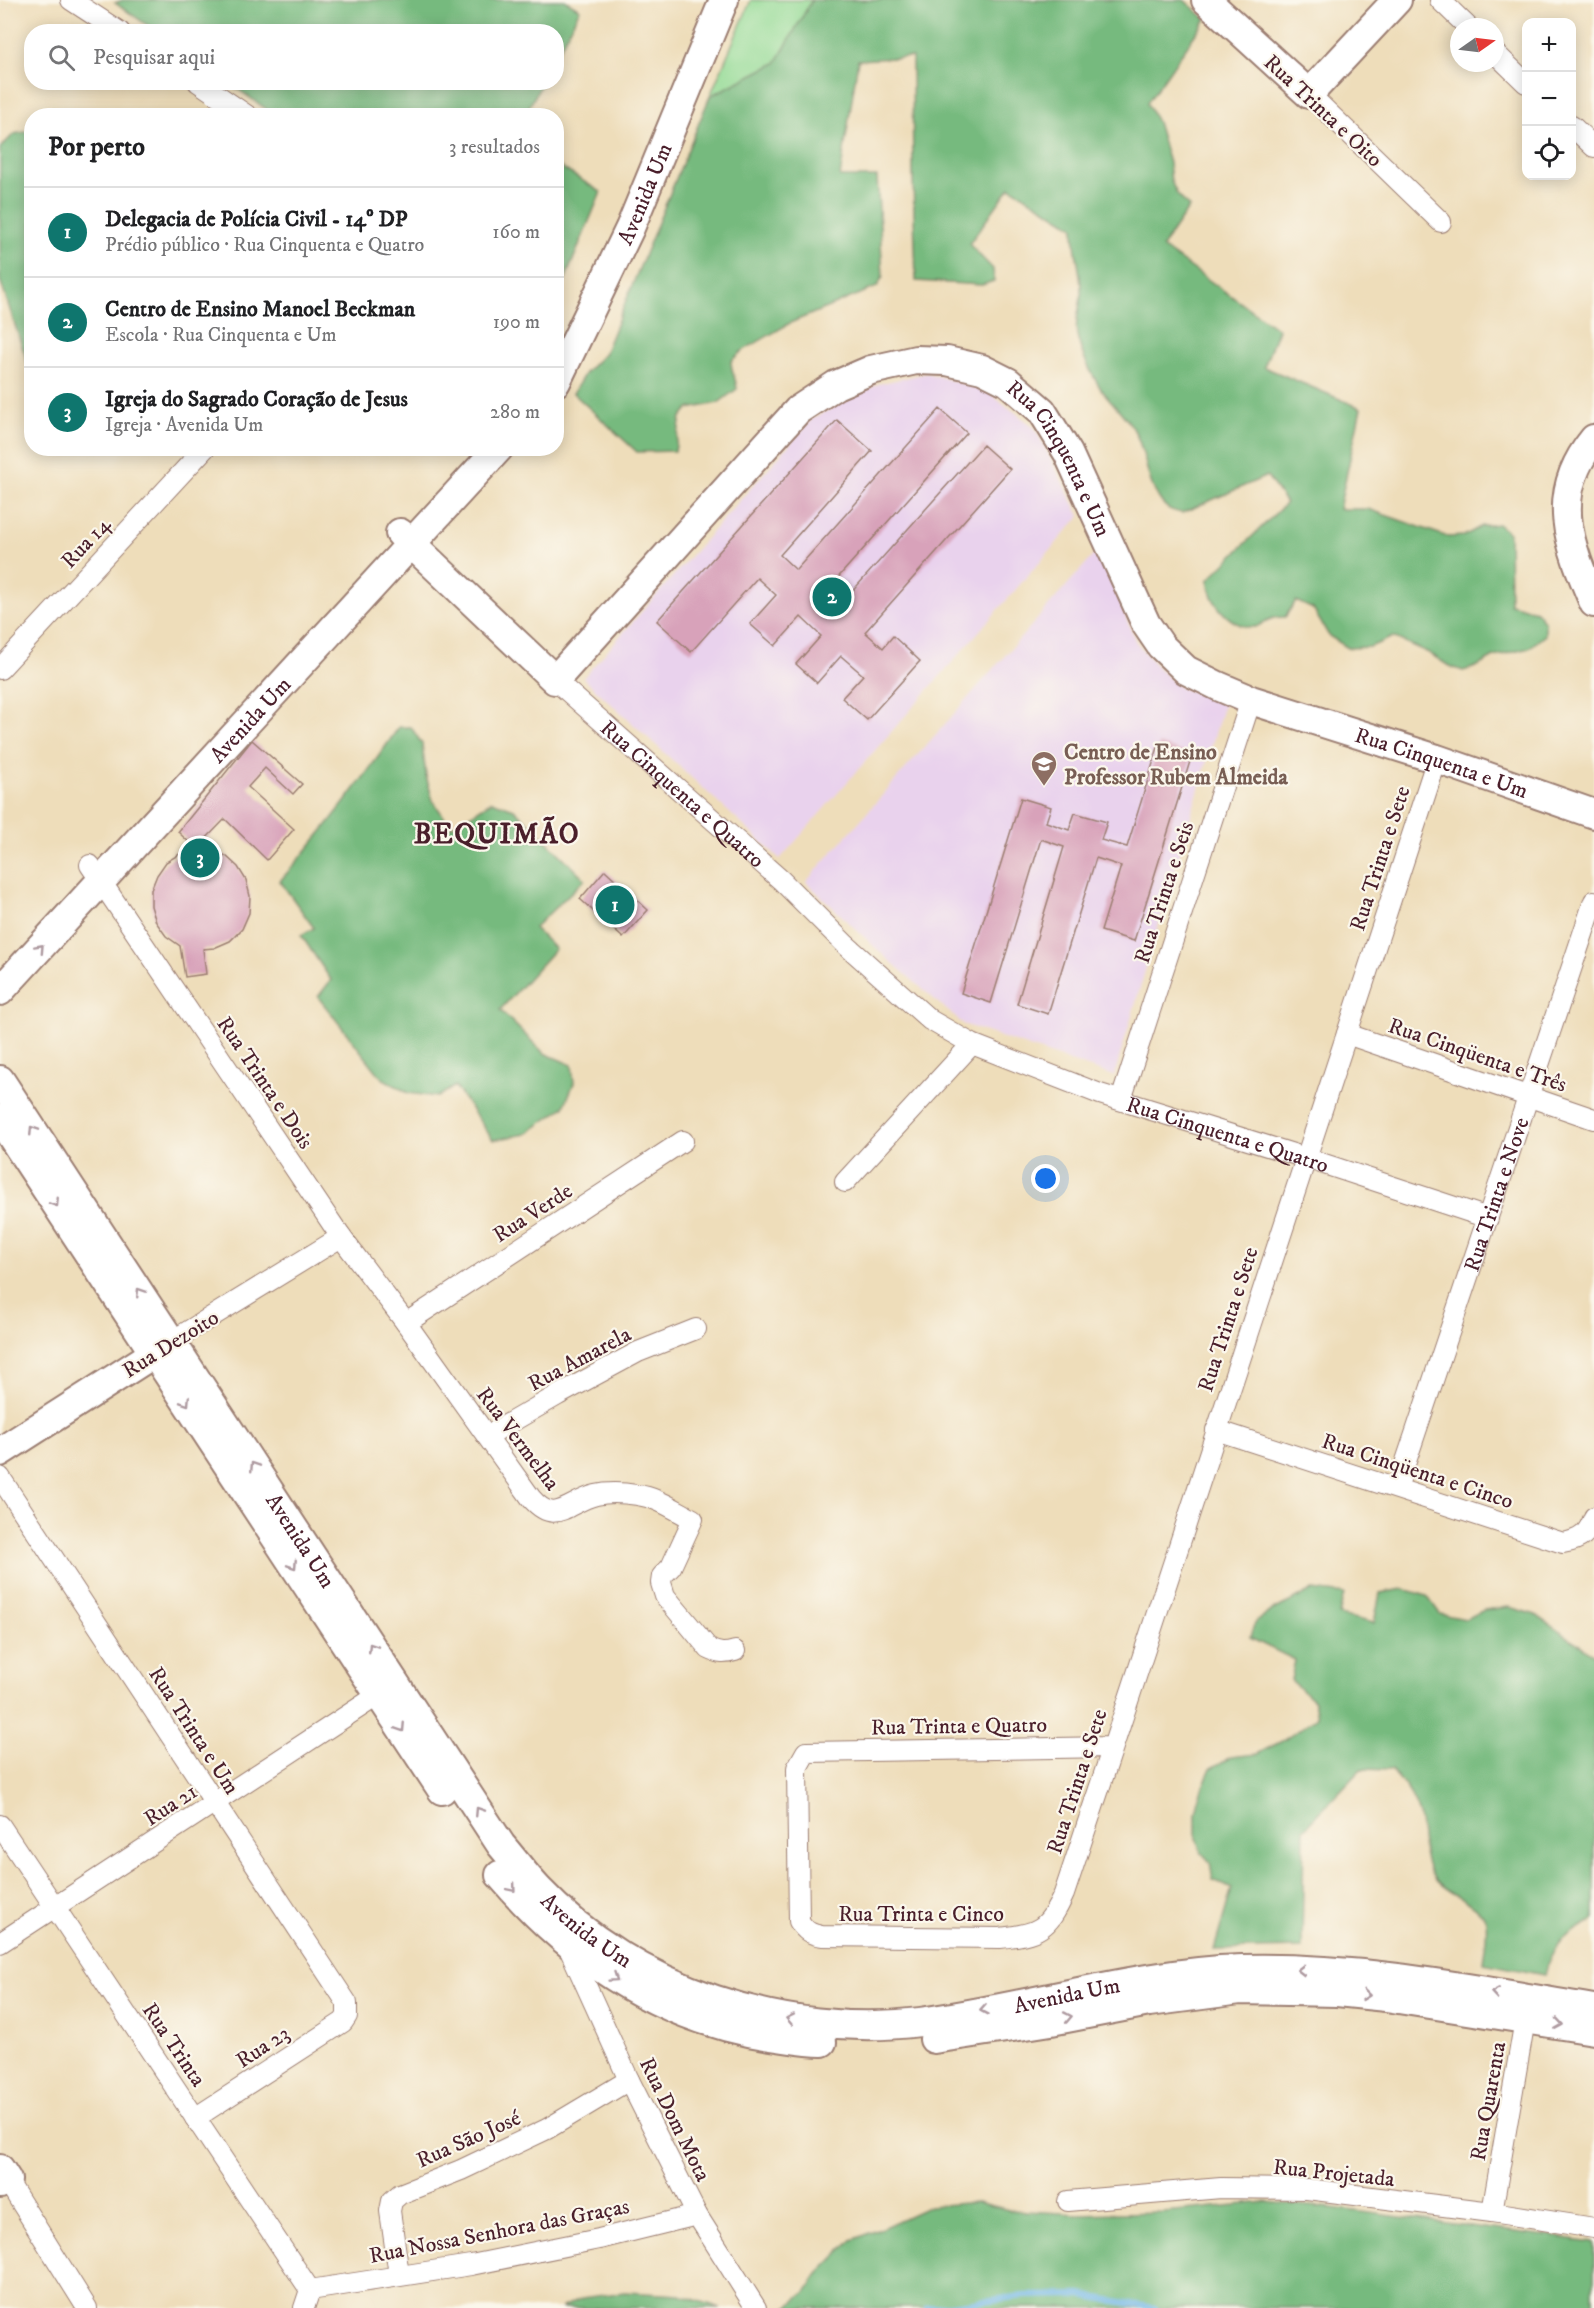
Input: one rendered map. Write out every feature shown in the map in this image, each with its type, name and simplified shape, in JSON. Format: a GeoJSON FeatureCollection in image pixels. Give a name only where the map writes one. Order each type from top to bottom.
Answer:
{"type":"FeatureCollection","features":[{"type":"Feature","properties":{"kind":"main road","name":"Avenida Um"},"geometry":{"type":"LineString","coordinates":[[564,357],[707,0]]}},
{"type":"Feature","properties":{"kind":"main road","name":"Avenida Um"},"geometry":{"type":"LineString","coordinates":[[564,360],[630,228],[724,0]]}},
{"type":"Feature","properties":{"kind":"main road","name":"Rua Trinta e Oito"},"geometry":{"type":"LineString","coordinates":[[1206,0],[1309,94]]}},
{"type":"Feature","properties":{"kind":"main road"},"geometry":{"type":"LineString","coordinates":[[1309,94],[1397,0]]}},
{"type":"Feature","properties":{"kind":"main road","name":"Rua Cinquenta e Um"},"geometry":{"type":"LineString","coordinates":[[555,680],[798,410],[836,385],[871,370],[916,360],[947,361],[982,369],[1008,382],[1042,411],[1068,453],[1146,624],[1161,646],[1186,670],[1251,700],[1437,759],[1594,814]]}},
{"type":"Feature","properties":{"kind":"main road"},"geometry":{"type":"LineString","coordinates":[[1594,440],[1575,470],[1568,492],[1566,509],[1570,542],[1594,603]]}},
{"type":"Feature","properties":{"kind":"main road","name":"Avenida Um"},"geometry":{"type":"LineString","coordinates":[[406,539],[471,456]]}},
{"type":"Feature","properties":{"kind":"main road","name":"Avenida Um"},"geometry":{"type":"LineString","coordinates":[[0,962],[95,873],[406,539],[491,456]]}},
{"type":"Feature","properties":{"kind":"main road","name":"Rua Cinquenta e Quatro"},"geometry":{"type":"LineString","coordinates":[[406,539],[555,680]]}},
{"type":"Feature","properties":{"kind":"main road","name":"Avenida Um"},"geometry":{"type":"LineString","coordinates":[[0,991],[95,873]]}},
{"type":"Feature","properties":{"kind":"main road","name":"Avenida Um"},"geometry":{"type":"LineString","coordinates":[[0,1080],[163,1347],[387,1689],[490,1862],[527,1907],[567,1943],[617,1980],[658,2002],[701,2020],[758,2034],[817,2042],[924,2040],[1149,2002],[1239,1990],[1336,1992],[1527,2008],[1594,2009]]}},
{"type":"Feature","properties":{"kind":"main road","name":"Avenida Um"},"geometry":{"type":"LineString","coordinates":[[0,1119],[163,1347]]}},
{"type":"Feature","properties":{"kind":"main road","name":"Rua Dezoito"},"geometry":{"type":"LineString","coordinates":[[0,1452],[163,1347]]}},
{"type":"Feature","properties":{"kind":"main road","name":"Avenida Um"},"geometry":{"type":"LineString","coordinates":[[387,1689],[501,1845],[539,1891],[614,1951],[657,1976],[701,1997],[811,2023],[865,2025],[919,2022],[1166,1977],[1240,1969],[1322,1970],[1393,1976],[1527,2008],[1594,2030]]}},
{"type":"Feature","properties":{"kind":"street"},"geometry":{"type":"LineString","coordinates":[[71,0],[108,24]]}},
{"type":"Feature","properties":{"kind":"street"},"geometry":{"type":"LineString","coordinates":[[1440,0],[1459,18]]}},
{"type":"Feature","properties":{"kind":"street"},"geometry":{"type":"LineString","coordinates":[[1504,61],[1522,78]]}},
{"type":"Feature","properties":{"kind":"street"},"geometry":{"type":"LineString","coordinates":[[210,90],[236,108]]}},
{"type":"Feature","properties":{"kind":"street","name":"Rua Trinta e Oito"},"geometry":{"type":"LineString","coordinates":[[1309,94],[1441,222]]}},
{"type":"Feature","properties":{"kind":"street"},"geometry":{"type":"LineString","coordinates":[[1576,130],[1594,147]]}},
{"type":"Feature","properties":{"kind":"street","name":"Rua 14"},"geometry":{"type":"LineString","coordinates":[[0,669],[198,456]]}},
{"type":"Feature","properties":{"kind":"street","name":"Rua Cinquenta e Quatro"},"geometry":{"type":"LineString","coordinates":[[555,680],[781,880],[846,945],[930,1020],[972,1044],[1100,1094],[1488,1218]]}},
{"type":"Feature","properties":{"kind":"street","name":"Rua Trinta e Seis"},"geometry":{"type":"LineString","coordinates":[[1121,1100],[1251,700]]}},
{"type":"Feature","properties":{"kind":"street","name":"Rua Trinta e Sete"},"geometry":{"type":"LineString","coordinates":[[1064,1894],[1437,759]]}},
{"type":"Feature","properties":{"kind":"street","name":"Rua Trinta e Dois"},"geometry":{"type":"LineString","coordinates":[[95,873],[341,1237],[406,1323]]}},
{"type":"Feature","properties":{"kind":"street","name":"Rua Trinta e Nove"},"geometry":{"type":"LineString","coordinates":[[1397,1488],[1594,901]]}},
{"type":"Feature","properties":{"kind":"street","name":"Rua Cinqüenta e Três"},"geometry":{"type":"LineString","coordinates":[[1347,1034],[1594,1119]]}},
{"type":"Feature","properties":{"kind":"street"},"geometry":{"type":"LineString","coordinates":[[845,1182],[972,1044]]}},
{"type":"Feature","properties":{"kind":"street","name":"Rua Verde"},"geometry":{"type":"LineString","coordinates":[[406,1323],[683,1141]]}},
{"type":"Feature","properties":{"kind":"street","name":"Rua Dezoito"},"geometry":{"type":"LineString","coordinates":[[163,1347],[341,1237]]}},
{"type":"Feature","properties":{"kind":"street","name":"Rua Vermelha"},"geometry":{"type":"LineString","coordinates":[[406,1323],[541,1509],[551,1512],[565,1509],[597,1494],[636,1494],[656,1500],[693,1519],[671,1567],[662,1576],[661,1584],[666,1596],[709,1649],[716,1653],[735,1651]]}},
{"type":"Feature","properties":{"kind":"street","name":"Rua Amarela"},"geometry":{"type":"LineString","coordinates":[[487,1436],[639,1352],[696,1329]]}},
{"type":"Feature","properties":{"kind":"street","name":"Rua Cinqüenta e Cinco"},"geometry":{"type":"LineString","coordinates":[[1216,1430],[1563,1543],[1578,1540],[1589,1530],[1594,1517]]}},
{"type":"Feature","properties":{"kind":"street","name":"Rua Trinta e Um"},"geometry":{"type":"LineString","coordinates":[[0,1477],[347,2003],[348,2009]]}},
{"type":"Feature","properties":{"kind":"street","name":"Rua 21"},"geometry":{"type":"LineString","coordinates":[[0,1943],[387,1689]]}},
{"type":"Feature","properties":{"kind":"street","name":"Rua Trinta e Quatro"},"geometry":{"type":"LineString","coordinates":[[799,1921],[797,1768],[806,1752],[1113,1747]]}},
{"type":"Feature","properties":{"kind":"street","name":"Rua Trinta"},"geometry":{"type":"LineString","coordinates":[[0,1825],[195,2118],[307,2299]]}},
{"type":"Feature","properties":{"kind":"street","name":"Rua Trinta e Cinco"},"geometry":{"type":"LineString","coordinates":[[799,1921],[812,1935],[822,1936],[1022,1936],[1043,1928],[1056,1913],[1064,1894]]}},
{"type":"Feature","properties":{"kind":"street","name":"Rua Dom Mota"},"geometry":{"type":"LineString","coordinates":[[567,1943],[629,2080],[697,2215],[756,2308]]}},
{"type":"Feature","properties":{"kind":"street","name":"Rua Quarenta"},"geometry":{"type":"LineString","coordinates":[[1492,2212],[1527,2008]]}},
{"type":"Feature","properties":{"kind":"street","name":"Rua 23"},"geometry":{"type":"LineString","coordinates":[[195,2118],[343,2022],[348,2009]]}},
{"type":"Feature","properties":{"kind":"street","name":"Rua São José"},"geometry":{"type":"LineString","coordinates":[[399,2275],[390,2211],[392,2201],[400,2194],[461,2170],[547,2129],[629,2080]]}},
{"type":"Feature","properties":{"kind":"street"},"geometry":{"type":"LineString","coordinates":[[2,2178],[87,2308]]}},
{"type":"Feature","properties":{"kind":"street","name":"Rua Projetada"},"geometry":{"type":"LineString","coordinates":[[1068,2201],[1221,2188],[1296,2189],[1492,2212],[1594,2228]]}},
{"type":"Feature","properties":{"kind":"street","name":"Rua Nossa Senhora das Graças"},"geometry":{"type":"LineString","coordinates":[[307,2299],[399,2275],[471,2265],[576,2244],[697,2215]]}},
{"type":"Feature","properties":{"kind":"shaded area"},"geometry":{"type":"Polygon","coordinates":[[[927,373],[987,391],[1034,427],[1080,516],[780,859],[583,678],[812,419],[878,384],[927,373]]]}},
{"type":"Feature","properties":{"kind":"shaded area","name":"Centro de Ensino Professor Rubem Almeida"},"geometry":{"type":"Polygon","coordinates":[[[1098,550],[1136,642],[1160,670],[1181,688],[1225,700],[1114,1076],[963,1024],[881,953],[806,882],[1098,550]]]}},
{"type":"Feature","properties":{"kind":"green space"},"geometry":{"type":"Polygon","coordinates":[[[123,0],[565,0],[580,9],[564,40],[564,24],[146,24],[115,3],[123,0]]]}},
{"type":"Feature","properties":{"kind":"green space"},"geometry":{"type":"Polygon","coordinates":[[[751,0],[812,0],[776,63],[710,96],[751,0]]]}},
{"type":"Feature","properties":{"kind":"green space"},"geometry":{"type":"Polygon","coordinates":[[[812,0],[1184,0],[1206,19],[1147,103],[1157,122],[1169,163],[1171,181],[1177,194],[1189,207],[1162,247],[1278,329],[1264,367],[1361,408],[1339,509],[1368,509],[1448,537],[1464,536],[1482,526],[1498,524],[1509,533],[1510,604],[1536,611],[1545,622],[1545,635],[1529,648],[1494,657],[1463,671],[1393,637],[1370,647],[1348,648],[1329,636],[1313,609],[1296,601],[1285,617],[1273,618],[1256,627],[1237,623],[1222,612],[1212,596],[1209,579],[1286,503],[1267,476],[1182,513],[1162,503],[1151,483],[1141,445],[1133,428],[1101,389],[1081,349],[1076,329],[1081,290],[1074,227],[1010,187],[969,244],[993,269],[994,281],[982,285],[916,281],[912,57],[858,60],[840,177],[877,177],[883,276],[877,287],[790,323],[742,351],[731,361],[737,389],[718,403],[688,409],[681,417],[675,451],[637,452],[573,393],[585,373],[604,354],[710,96],[776,63],[812,0]]]}},
{"type":"Feature","properties":{"kind":"green space"},"geometry":{"type":"Polygon","coordinates":[[[239,90],[538,90],[528,108],[265,108],[239,90]]]}},
{"type":"Feature","properties":{"kind":"green space"},"geometry":{"type":"Polygon","coordinates":[[[24,132],[24,352],[0,280],[0,148],[14,134],[24,132]]]}},
{"type":"Feature","properties":{"kind":"green space"},"geometry":{"type":"Polygon","coordinates":[[[564,169],[601,192],[564,282],[564,169]]]}},
{"type":"Feature","properties":{"kind":"green space"},"geometry":{"type":"Polygon","coordinates":[[[399,727],[411,727],[422,744],[426,776],[433,801],[451,827],[492,801],[514,809],[585,879],[534,928],[555,949],[500,1010],[544,1053],[572,1065],[574,1083],[564,1107],[526,1134],[493,1140],[455,1086],[438,1097],[408,1093],[382,1078],[318,997],[331,980],[301,935],[314,928],[280,881],[342,806],[399,727]]]}},
{"type":"Feature","properties":{"kind":"green space"},"geometry":{"type":"Polygon","coordinates":[[[1403,1589],[1427,1596],[1440,1614],[1466,1619],[1484,1610],[1509,1607],[1536,1615],[1594,1655],[1594,1920],[1568,1935],[1556,1948],[1544,1975],[1483,1963],[1487,1931],[1483,1915],[1434,1878],[1425,1858],[1416,1806],[1406,1787],[1391,1770],[1361,1769],[1304,1829],[1302,1948],[1214,1950],[1232,1888],[1213,1880],[1210,1862],[1201,1852],[1196,1838],[1196,1813],[1201,1791],[1211,1768],[1231,1757],[1257,1754],[1284,1740],[1317,1717],[1314,1701],[1291,1680],[1295,1660],[1250,1638],[1253,1627],[1265,1615],[1313,1590],[1344,1594],[1339,1615],[1374,1623],[1380,1593],[1403,1589]]]}},
{"type":"Feature","properties":{"kind":"green space"},"geometry":{"type":"Polygon","coordinates":[[[977,2202],[1009,2210],[1078,2214],[1164,2212],[1266,2202],[1332,2208],[1594,2242],[1594,2308],[786,2308],[806,2292],[818,2274],[852,2240],[930,2206],[977,2202]]]}},
{"type":"Feature","properties":{"kind":"green space"},"geometry":{"type":"Polygon","coordinates":[[[625,2292],[680,2295],[721,2308],[560,2308],[583,2298],[625,2292]]]}},
{"type":"Feature","properties":{"kind":"building"},"geometry":{"type":"Polygon","coordinates":[[[940,409],[967,433],[825,592],[840,605],[983,445],[1010,469],[865,632],[883,648],[893,636],[920,661],[867,720],[842,698],[863,675],[841,656],[817,683],[796,664],[821,636],[801,617],[775,646],[750,624],[776,595],[757,578],[691,652],[657,621],[837,420],[872,451],[780,555],[796,570],[940,409]]]}},
{"type":"Feature","properties":{"kind":"building"},"geometry":{"type":"Polygon","coordinates":[[[252,740],[302,784],[293,794],[265,768],[248,787],[294,829],[267,860],[225,819],[195,850],[211,851],[226,856],[238,867],[246,880],[250,896],[249,913],[242,929],[230,941],[214,948],[203,949],[206,974],[185,977],[180,946],[166,936],[156,922],[151,906],[151,890],[166,862],[180,854],[190,843],[178,832],[252,740]]]}},
{"type":"Feature","properties":{"kind":"building"},"geometry":{"type":"Polygon","coordinates":[[[1159,744],[1192,755],[1134,941],[1101,931],[1121,866],[1096,858],[1048,1014],[1017,1004],[1064,847],[1041,839],[991,1003],[961,993],[1021,798],[1051,807],[1046,822],[1069,830],[1075,813],[1107,822],[1101,840],[1127,847],[1159,744]]]}},
{"type":"Feature","properties":{"kind":"building"},"geometry":{"type":"Polygon","coordinates":[[[605,870],[648,910],[623,938],[580,899],[605,870]]]}},
{"type":"Feature","properties":{"kind":"waterway"},"geometry":{"type":"LineString","coordinates":[[927,2308],[1024,2296],[1080,2295],[1155,2308]]}},
{"type":"Feature","properties":{"kind":"place","name":"Centro de Ensino Manoel Beckman"},"geometry":{"type":"Point","coordinates":[832,597]}},
{"type":"Feature","properties":{"kind":"place","name":"Centro de Ensino Professor Rubem Almeida"},"geometry":{"type":"Point","coordinates":[1044,787]}},
{"type":"Feature","properties":{"kind":"place","name":"Igreja do Sagrado Coração de Jesus"},"geometry":{"type":"Point","coordinates":[200,858]}},
{"type":"Feature","properties":{"kind":"place","name":"Delegacia de Polícia Civil - 14º DP"},"geometry":{"type":"Point","coordinates":[615,905]}},
{"type":"Feature","properties":{"kind":"district","name":"BEQUIMÃO"},"geometry":{"type":"Point","coordinates":[497,833]}}]}
